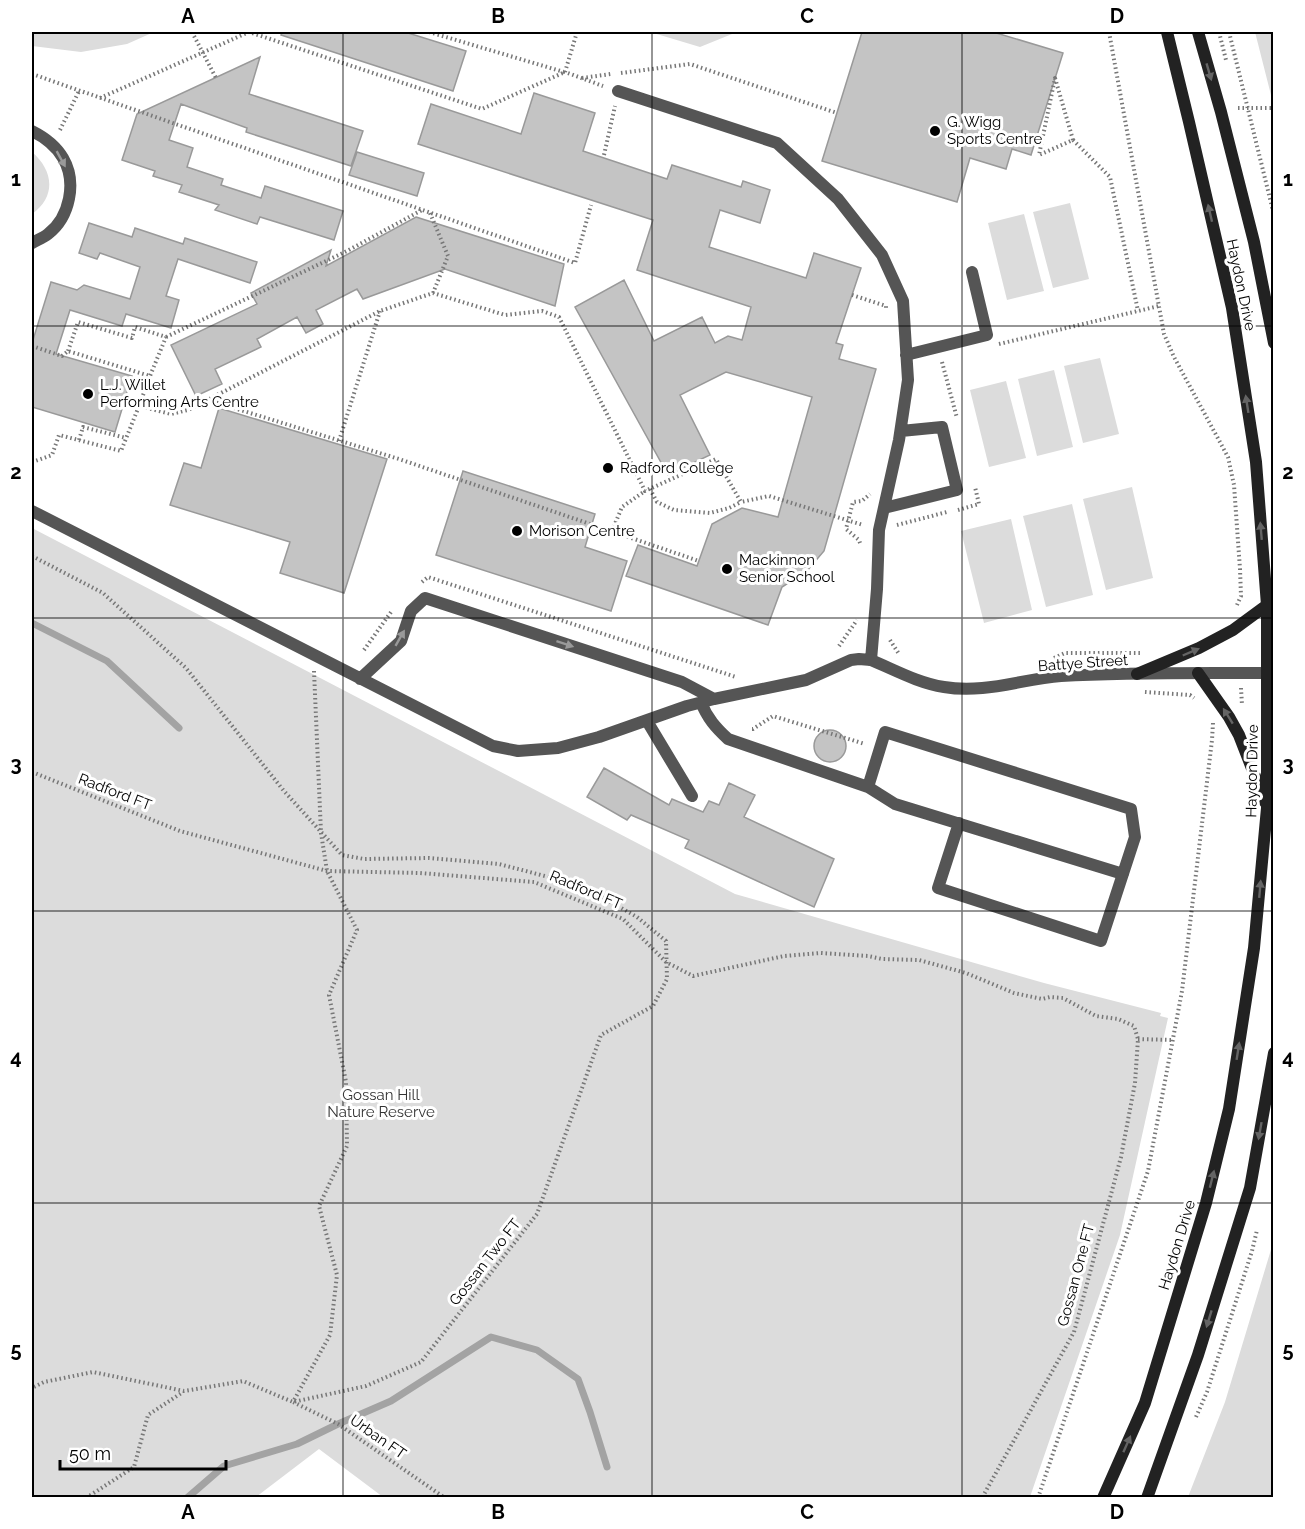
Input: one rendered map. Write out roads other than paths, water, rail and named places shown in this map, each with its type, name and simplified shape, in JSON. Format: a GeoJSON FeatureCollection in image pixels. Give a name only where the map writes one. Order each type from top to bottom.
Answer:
{"type":"FeatureCollection","features":[{"type":"Feature","properties":{"kind":"main road","name":"Haydon Drive"},"geometry":{"type":"LineString","coordinates":[[1103,1497],[1145,1403],[1206,1203],[1229,1108],[1254,948],[1267,808],[1267,605],[1256,462],[1232,308],[1167,32]]}},
{"type":"Feature","properties":{"kind":"main road","name":"Haydon Drive"},"geometry":{"type":"LineString","coordinates":[[1198,32],[1254,242],[1274,343]]}},
{"type":"Feature","properties":{"kind":"main road"},"geometry":{"type":"LineString","coordinates":[[1137,674],[1199,648],[1233,630],[1267,605]]}},
{"type":"Feature","properties":{"kind":"main road"},"geometry":{"type":"LineString","coordinates":[[1198,673],[1239,735],[1267,808]]}},
{"type":"Feature","properties":{"kind":"main road"},"geometry":{"type":"LineString","coordinates":[[1147,1497],[1198,1355],[1250,1188],[1274,1053]]}},
{"type":"Feature","properties":{"kind":"street"},"geometry":{"type":"LineString","coordinates":[[32,511],[493,746],[518,751],[558,748],[599,737],[701,702],[806,680],[851,660],[871,660],[879,530],[900,431],[908,380],[903,302],[899,292],[882,255],[838,199],[777,143],[618,91]]}},
{"type":"Feature","properties":{"kind":"street"},"geometry":{"type":"LineString","coordinates":[[32,131],[51,142],[63,159],[70,178],[69,199],[62,218],[48,234],[32,243]]}},
{"type":"Feature","properties":{"kind":"street"},"geometry":{"type":"LineString","coordinates":[[906,355],[987,335],[972,272]]}},
{"type":"Feature","properties":{"kind":"street"},"geometry":{"type":"LineString","coordinates":[[884,508],[957,490],[942,427],[900,431]]}},
{"type":"Feature","properties":{"kind":"street"},"geometry":{"type":"LineString","coordinates":[[360,679],[402,641],[411,611],[425,598],[682,682],[714,699]]}},
{"type":"Feature","properties":{"kind":"street","name":"Battye Street"},"geometry":{"type":"LineString","coordinates":[[871,660],[916,680],[970,690],[1059,676],[1267,673]]}},
{"type":"Feature","properties":{"kind":"street"},"geometry":{"type":"LineString","coordinates":[[701,702],[705,713],[716,728],[729,739],[868,787],[895,804],[1123,874]]}},
{"type":"Feature","properties":{"kind":"street"},"geometry":{"type":"LineString","coordinates":[[646,721],[692,796]]}},
{"type":"Feature","properties":{"kind":"street"},"geometry":{"type":"LineString","coordinates":[[868,787],[885,732],[1131,809],[1135,837],[1101,941],[938,888],[959,823]]}},
{"type":"Feature","properties":{"kind":"waterway"},"geometry":{"type":"LineString","coordinates":[[32,623],[107,661],[179,728]]}},
{"type":"Feature","properties":{"kind":"waterway"},"geometry":{"type":"LineString","coordinates":[[187,1498],[224,1466],[297,1444],[391,1401],[491,1337],[537,1350],[578,1379],[607,1467]]}},
{"type":"Feature","properties":{"kind":"place","name":"G. Wigg Sports Centre"},"geometry":{"type":"Point","coordinates":[935,131]}},
{"type":"Feature","properties":{"kind":"place","name":"L.J. Willet Performing Arts Centre"},"geometry":{"type":"Point","coordinates":[88,394]}},
{"type":"Feature","properties":{"kind":"place","name":"Radford College"},"geometry":{"type":"Point","coordinates":[608,468]}},
{"type":"Feature","properties":{"kind":"place","name":"Morison Centre"},"geometry":{"type":"Point","coordinates":[517,531]}},
{"type":"Feature","properties":{"kind":"place","name":"Mackinnon Senior School"},"geometry":{"type":"Point","coordinates":[727,569]}},
{"type":"Feature","properties":{"kind":"park label","name":"Gossan Hill Nature Reserve"},"geometry":{"type":"Point","coordinates":[381,1104]}}]}
